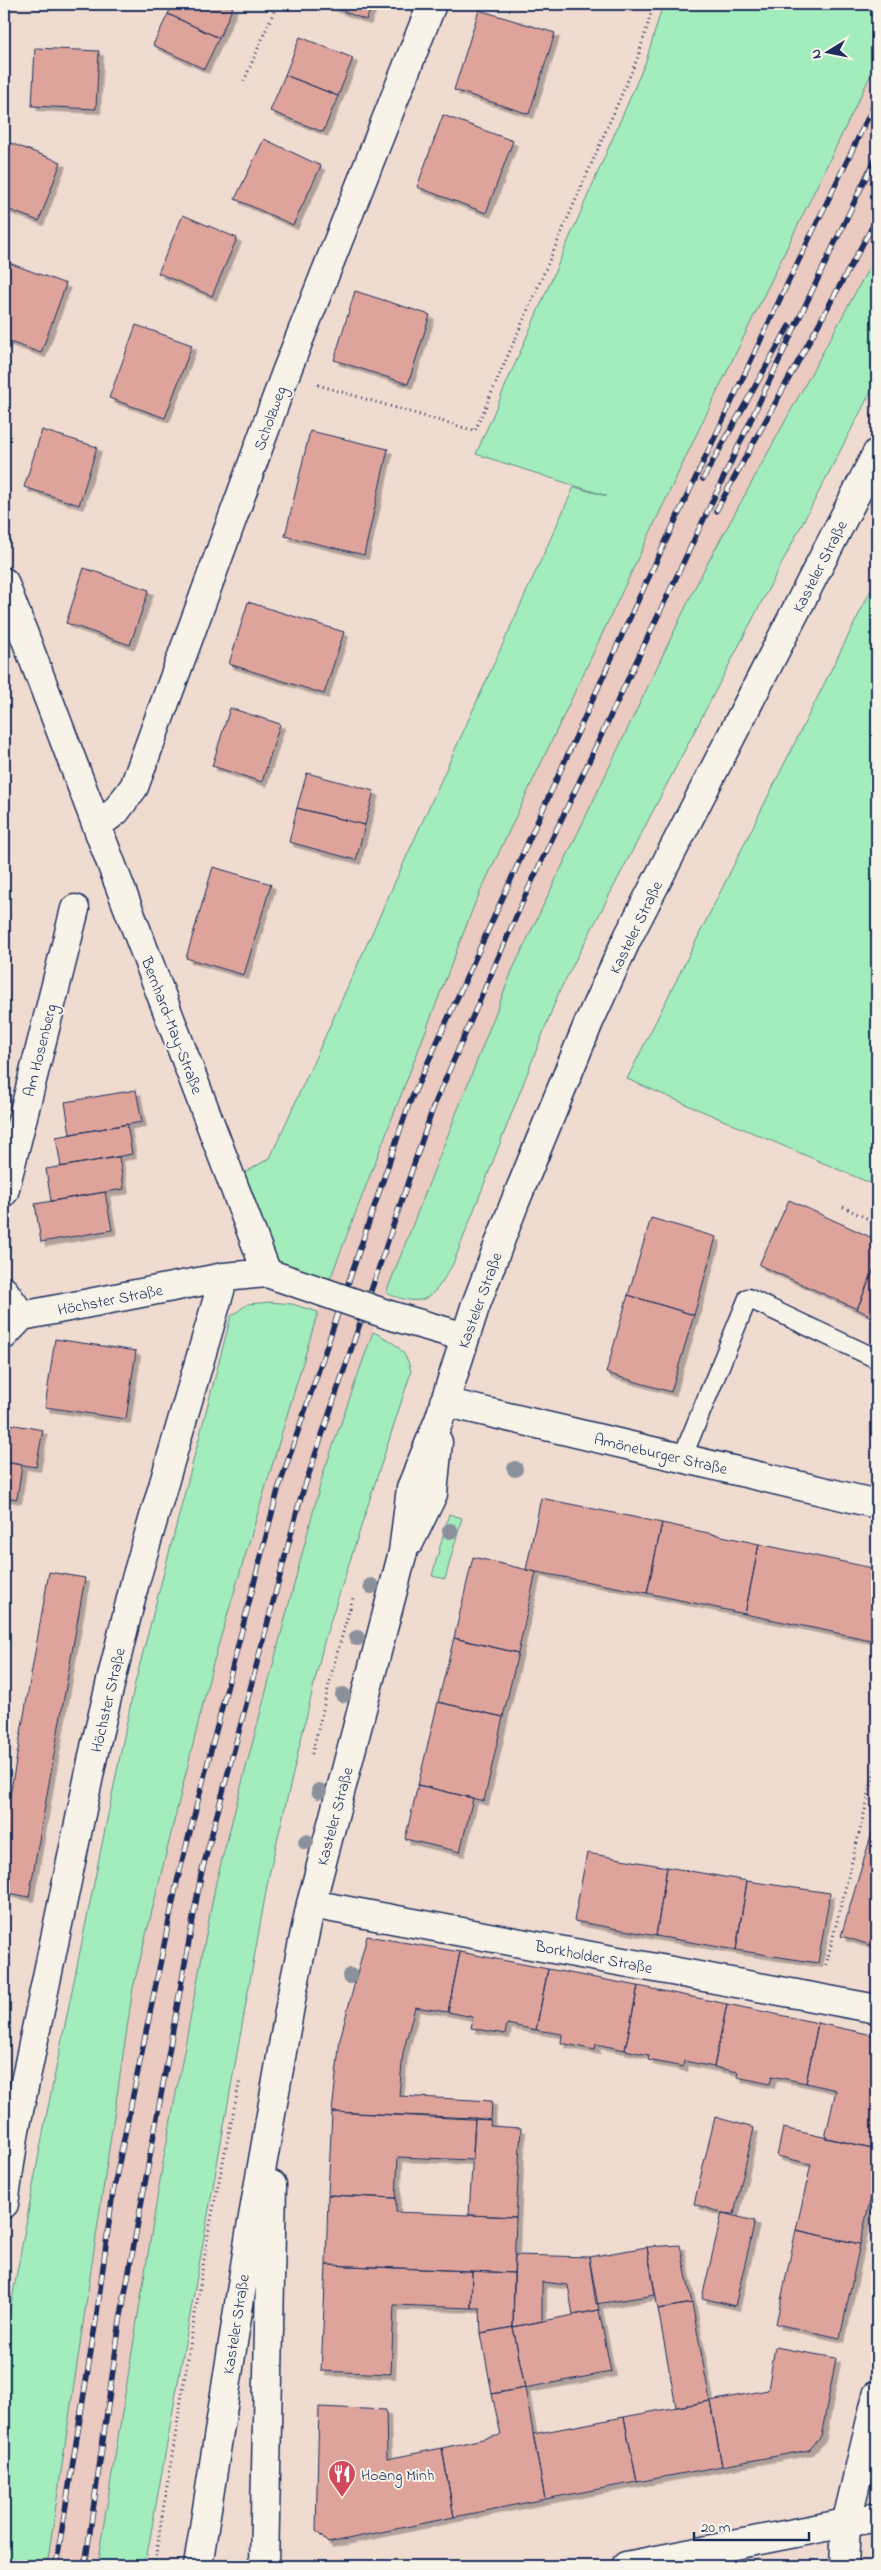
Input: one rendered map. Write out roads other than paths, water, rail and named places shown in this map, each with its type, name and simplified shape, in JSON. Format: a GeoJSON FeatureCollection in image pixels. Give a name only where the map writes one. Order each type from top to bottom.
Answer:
{"type":"FeatureCollection","features":[{"type":"Feature","properties":{"kind":"street","name":"Scholzweg"},"geometry":{"type":"LineString","coordinates":[[98,825],[116,811],[134,787],[285,375],[432,4]]}},
{"type":"Feature","properties":{"kind":"street","name":"Kasteler Straße"},"geometry":{"type":"LineString","coordinates":[[198,2566],[227,2375],[293,1989],[312,1904],[404,1552],[411,1488],[442,1412],[465,1337],[515,1202],[589,1022],[628,939],[877,453]]}},
{"type":"Feature","properties":{"kind":"street","name":"Bernhard-May-Straße"},"geometry":{"type":"LineString","coordinates":[[4,582],[267,1273]]}},
{"type":"Feature","properties":{"kind":"street","name":"Am Hosenberg"},"geometry":{"type":"LineString","coordinates":[[4,1192],[75,909]]}},
{"type":"Feature","properties":{"kind":"street"},"geometry":{"type":"LineString","coordinates":[[267,1273],[390,1315],[465,1337]]}},
{"type":"Feature","properties":{"kind":"street","name":"Höchster Straße"},"geometry":{"type":"LineString","coordinates":[[22,1316],[224,1277],[267,1273]]}},
{"type":"Feature","properties":{"kind":"street","name":"Höchster Straße"},"geometry":{"type":"LineString","coordinates":[[4,2204],[10,2129],[95,1747],[133,1592],[224,1277]]}},
{"type":"Feature","properties":{"kind":"street"},"geometry":{"type":"LineString","coordinates":[[4,1291],[22,1316],[4,1335]]}},
{"type":"Feature","properties":{"kind":"street","name":"Amöneburger Straße"},"geometry":{"type":"LineString","coordinates":[[442,1412],[682,1458],[877,1504]]}},
{"type":"Feature","properties":{"kind":"street","name":"Borkholder Straße"},"geometry":{"type":"LineString","coordinates":[[312,1904],[877,2009]]}},
{"type":"Feature","properties":{"kind":"street","name":"Kasteler Straße"},"geometry":{"type":"LineString","coordinates":[[264,2566],[276,2083]]}},
{"type":"Feature","properties":{"kind":"street"},"geometry":{"type":"LineString","coordinates":[[844,2566],[846,2524],[877,2395]]}},
{"type":"Feature","properties":{"kind":"street"},"geometry":{"type":"LineString","coordinates":[[623,2566],[877,2518]]}},
{"type":"Feature","properties":{"kind":"lane"},"geometry":{"type":"LineString","coordinates":[[682,1458],[748,1298],[877,1359]]}},
{"type":"Feature","properties":{"kind":"railway"},"geometry":{"type":"LineString","coordinates":[[56,2566],[96,2320],[113,2192],[177,1882],[278,1490],[409,1104],[638,600],[877,99]]}},
{"type":"Feature","properties":{"kind":"railway"},"geometry":{"type":"LineString","coordinates":[[866,178],[877,156]]}},
{"type":"Feature","properties":{"kind":"railway"},"geometry":{"type":"LineString","coordinates":[[85,2566],[120,2321],[201,1875],[300,1500],[433,1108],[525,896],[869,171]]}},
{"type":"Feature","properties":{"kind":"railway"},"geometry":{"type":"LineString","coordinates":[[716,511],[877,218]]}},
{"type":"Feature","properties":{"kind":"railway"},"geometry":{"type":"LineString","coordinates":[[703,479],[789,326]]}},
{"type":"Feature","properties":{"kind":"place","name":"Hoang Minh"},"geometry":{"type":"Point","coordinates":[342,2498]}}]}
